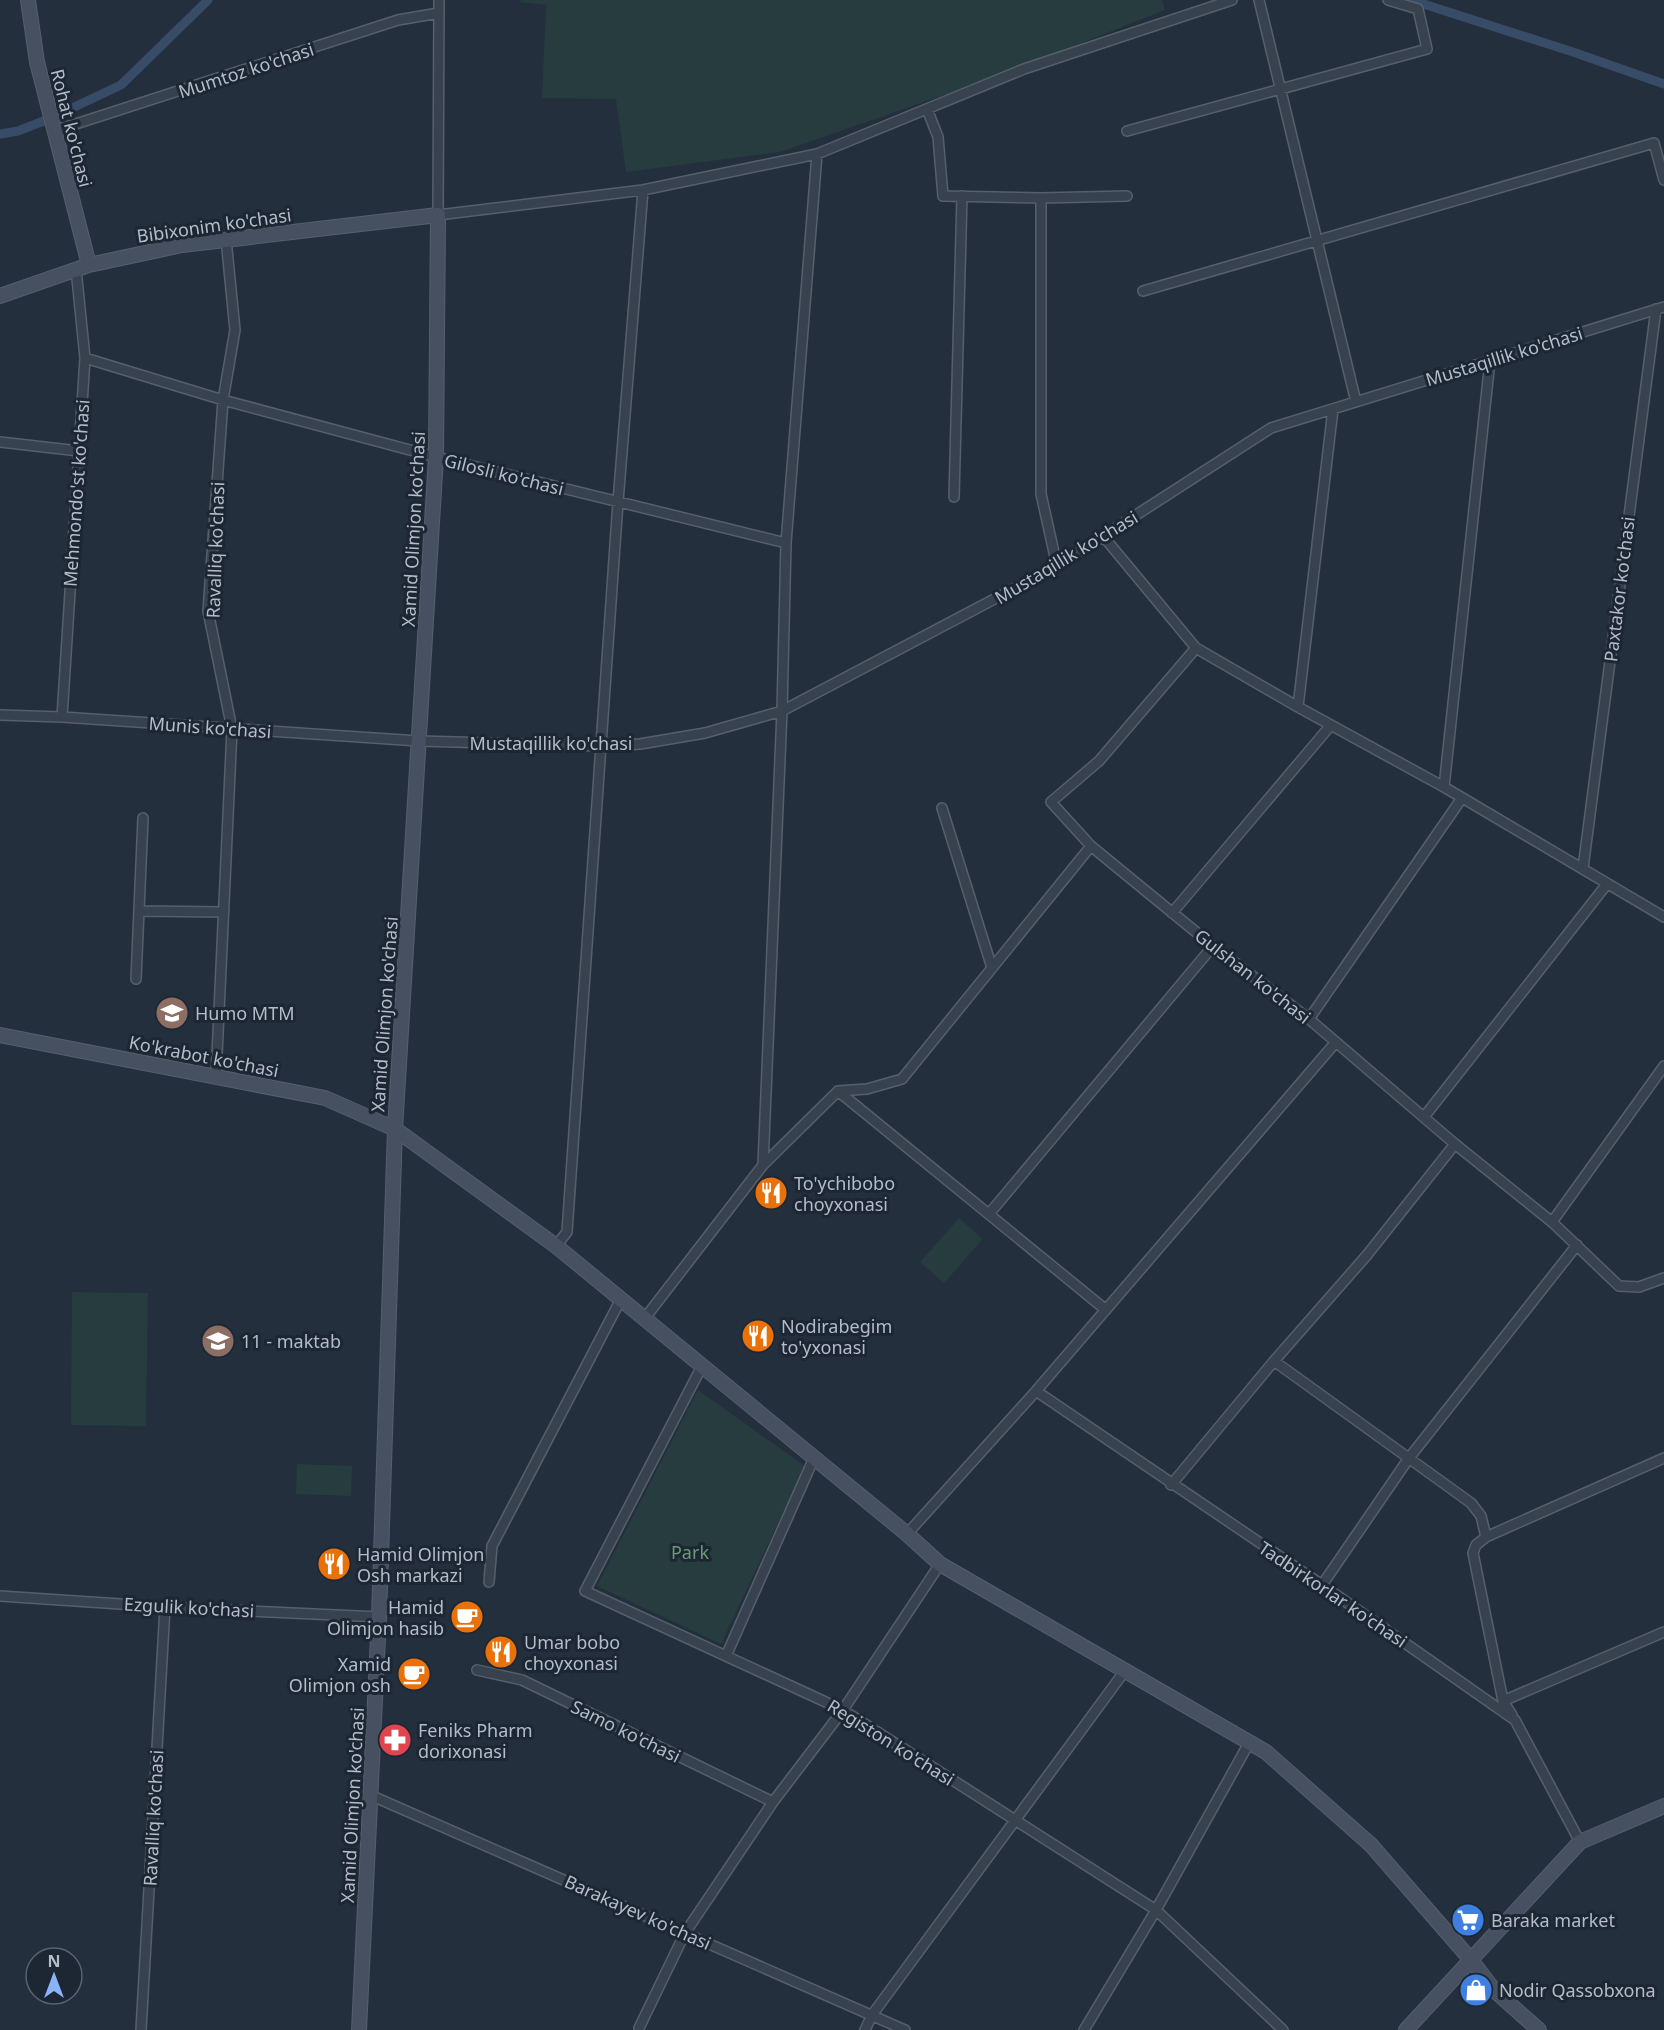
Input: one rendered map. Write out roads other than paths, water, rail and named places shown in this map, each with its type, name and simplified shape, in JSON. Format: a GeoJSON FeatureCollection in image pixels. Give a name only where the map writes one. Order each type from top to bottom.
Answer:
{"type":"FeatureCollection","features":[{"type":"Feature","properties":{"kind":"main road","name":"Rohat ko'chasi"},"geometry":{"type":"LineString","coordinates":[[28,0],[36,62],[54,131],[82,267]]}},
{"type":"Feature","properties":{"kind":"main road","name":"Bibixonim ko'chasi"},"geometry":{"type":"LineString","coordinates":[[0,296],[82,267],[182,245],[438,215]]}},
{"type":"Feature","properties":{"kind":"main road","name":"Xamid Olimjon ko'chasi"},"geometry":{"type":"LineString","coordinates":[[359,2030],[379,1617],[395,1129],[436,457],[438,215]]}},
{"type":"Feature","properties":{"kind":"main road","name":"Ko'krabot ko'chasi"},"geometry":{"type":"LineString","coordinates":[[0,1035],[325,1098],[395,1129],[556,1246],[907,1534],[940,1564],[1266,1752],[1371,1845],[1471,1960],[1494,1990],[1539,2030]]}},
{"type":"Feature","properties":{"kind":"main road"},"geometry":{"type":"LineString","coordinates":[[1406,2030],[1580,1842],[1664,1806]]}},
{"type":"Feature","properties":{"kind":"street","name":"Xamid Olimjon ko'chasi"},"geometry":{"type":"LineString","coordinates":[[438,215],[439,0]]}},
{"type":"Feature","properties":{"kind":"street"},"geometry":{"type":"LineString","coordinates":[[438,215],[643,190],[817,154],[1024,69],[1232,0]]}},
{"type":"Feature","properties":{"kind":"street"},"geometry":{"type":"LineString","coordinates":[[1260,0],[1356,402]]}},
{"type":"Feature","properties":{"kind":"street"},"geometry":{"type":"LineString","coordinates":[[1127,131],[1427,50],[1418,9],[1388,0]]}},
{"type":"Feature","properties":{"kind":"street","name":"Mumtoz ko'chasi"},"geometry":{"type":"LineString","coordinates":[[54,131],[398,20],[439,13]]}},
{"type":"Feature","properties":{"kind":"street"},"geometry":{"type":"LineString","coordinates":[[927,109],[938,137],[943,196],[1041,198],[1127,196]]}},
{"type":"Feature","properties":{"kind":"street"},"geometry":{"type":"LineString","coordinates":[[1143,291],[1654,143],[1664,180]]}},
{"type":"Feature","properties":{"kind":"street"},"geometry":{"type":"LineString","coordinates":[[764,1165],[782,711],[786,543],[817,154]]}},
{"type":"Feature","properties":{"kind":"street"},"geometry":{"type":"LineString","coordinates":[[556,1246],[567,1232],[618,501],[643,190]]}},
{"type":"Feature","properties":{"kind":"street"},"geometry":{"type":"LineString","coordinates":[[954,497],[962,196]]}},
{"type":"Feature","properties":{"kind":"street"},"geometry":{"type":"LineString","coordinates":[[1041,198],[1041,494],[1058,566]]}},
{"type":"Feature","properties":{"kind":"street","name":"Ravalliq ko'chasi"},"geometry":{"type":"LineString","coordinates":[[216,1077],[232,729],[208,611],[223,400],[235,330],[226,239]]}},
{"type":"Feature","properties":{"kind":"street","name":"Mehmondo'st ko'chasi"},"geometry":{"type":"LineString","coordinates":[[62,717],[85,358],[82,267]]}},
{"type":"Feature","properties":{"kind":"street","name":"Mustaqillik ko'chasi"},"geometry":{"type":"LineString","coordinates":[[420,741],[602,746],[640,744],[705,733],[782,711],[1058,566],[1271,428],[1660,308]]}},
{"type":"Feature","properties":{"kind":"street","name":"Paxtakor ko'chasi"},"geometry":{"type":"LineString","coordinates":[[1582,868],[1660,308]]}},
{"type":"Feature","properties":{"kind":"street","name":"Gilosli ko'chasi"},"geometry":{"type":"LineString","coordinates":[[85,358],[223,400],[436,457],[786,543]]}},
{"type":"Feature","properties":{"kind":"street"},"geometry":{"type":"LineString","coordinates":[[1444,787],[1490,361]]}},
{"type":"Feature","properties":{"kind":"street"},"geometry":{"type":"LineString","coordinates":[[1298,707],[1333,409]]}},
{"type":"Feature","properties":{"kind":"street"},"geometry":{"type":"LineString","coordinates":[[0,442],[79,451]]}},
{"type":"Feature","properties":{"kind":"street"},"geometry":{"type":"LineString","coordinates":[[1103,536],[1196,648],[1444,787],[1664,917]]}},
{"type":"Feature","properties":{"kind":"street","name":"Gulshan ko'chasi"},"geometry":{"type":"LineString","coordinates":[[1196,648],[1099,761],[1051,802],[1091,846],[1213,946],[1309,1019],[1455,1144],[1552,1222],[1619,1286],[1639,1287],[1664,1278]]}},
{"type":"Feature","properties":{"kind":"street","name":"Munis ko'chasi"},"geometry":{"type":"LineString","coordinates":[[0,715],[62,717],[420,741]]}},
{"type":"Feature","properties":{"kind":"street"},"geometry":{"type":"LineString","coordinates":[[1173,913],[1331,725]]}},
{"type":"Feature","properties":{"kind":"street"},"geometry":{"type":"LineString","coordinates":[[1309,1019],[1462,798]]}},
{"type":"Feature","properties":{"kind":"street"},"geometry":{"type":"LineString","coordinates":[[942,808],[992,968]]}},
{"type":"Feature","properties":{"kind":"street"},"geometry":{"type":"LineString","coordinates":[[136,979],[143,818]]}},
{"type":"Feature","properties":{"kind":"street"},"geometry":{"type":"LineString","coordinates":[[645,1318],[764,1165],[838,1091],[867,1089],[902,1079],[1091,846]]}},
{"type":"Feature","properties":{"kind":"street"},"geometry":{"type":"LineString","coordinates":[[1425,1117],[1607,884]]}},
{"type":"Feature","properties":{"kind":"street"},"geometry":{"type":"LineString","coordinates":[[139,911],[224,912]]}},
{"type":"Feature","properties":{"kind":"street"},"geometry":{"type":"LineString","coordinates":[[989,1214],[1213,946]]}},
{"type":"Feature","properties":{"kind":"street"},"geometry":{"type":"LineString","coordinates":[[907,1534],[1036,1391],[1336,1042]]}},
{"type":"Feature","properties":{"kind":"street"},"geometry":{"type":"LineString","coordinates":[[1552,1222],[1664,1066]]}},
{"type":"Feature","properties":{"kind":"street"},"geometry":{"type":"LineString","coordinates":[[838,1091],[1106,1310]]}},
{"type":"Feature","properties":{"kind":"street"},"geometry":{"type":"LineString","coordinates":[[1171,1485],[1274,1361],[1367,1255],[1455,1144]]}},
{"type":"Feature","properties":{"kind":"street"},"geometry":{"type":"LineString","coordinates":[[1322,1586],[1409,1458],[1577,1245]]}},
{"type":"Feature","properties":{"kind":"street"},"geometry":{"type":"LineString","coordinates":[[489,1582],[492,1546],[621,1299]]}},
{"type":"Feature","properties":{"kind":"street"},"geometry":{"type":"LineString","coordinates":[[1274,1361],[1471,1503],[1481,1516],[1486,1537]]}},
{"type":"Feature","properties":{"kind":"street","name":"Registon ko'chasi"},"geometry":{"type":"LineString","coordinates":[[702,1366],[585,1591],[843,1710],[1156,1910],[1283,2030]]}},
{"type":"Feature","properties":{"kind":"street","name":"Tadbirkorlar ko'chasi"},"geometry":{"type":"LineString","coordinates":[[1036,1391],[1515,1720],[1580,1842]]}},
{"type":"Feature","properties":{"kind":"street"},"geometry":{"type":"LineString","coordinates":[[726,1656],[814,1458]]}},
{"type":"Feature","properties":{"kind":"street"},"geometry":{"type":"LineString","coordinates":[[1515,1720],[1503,1701],[1473,1553],[1476,1545],[1486,1537],[1664,1458]]}},
{"type":"Feature","properties":{"kind":"street"},"geometry":{"type":"LineString","coordinates":[[639,2028],[685,1933],[773,1802],[843,1710],[940,1564]]}},
{"type":"Feature","properties":{"kind":"street","name":"Ezgulik ko'chasi"},"geometry":{"type":"LineString","coordinates":[[0,1596],[165,1607],[379,1617]]}},
{"type":"Feature","properties":{"kind":"street","name":"Ravalliq ko'chasi"},"geometry":{"type":"LineString","coordinates":[[141,2030],[165,1607]]}},
{"type":"Feature","properties":{"kind":"street"},"geometry":{"type":"LineString","coordinates":[[1503,1701],[1664,1632]]}},
{"type":"Feature","properties":{"kind":"street","name":"Samo ko'chasi"},"geometry":{"type":"LineString","coordinates":[[477,1670],[522,1680],[773,1802]]}},
{"type":"Feature","properties":{"kind":"street"},"geometry":{"type":"LineString","coordinates":[[865,2030],[872,2015],[1124,1671]]}},
{"type":"Feature","properties":{"kind":"street"},"geometry":{"type":"LineString","coordinates":[[1084,2030],[1156,1910],[1249,1743]]}},
{"type":"Feature","properties":{"kind":"street","name":"Barakayev ko'chasi"},"geometry":{"type":"LineString","coordinates":[[370,1795],[905,2030]]}},
{"type":"Feature","properties":{"kind":"waterway"},"geometry":{"type":"LineString","coordinates":[[0,134],[18,131],[51,118],[121,85],[208,0]]}},
{"type":"Feature","properties":{"kind":"waterway"},"geometry":{"type":"LineString","coordinates":[[1411,0],[1664,84]]}},
{"type":"Feature","properties":{"kind":"place","name":"Humo MTM"},"geometry":{"type":"Point","coordinates":[172,1013]}},
{"type":"Feature","properties":{"kind":"place","name":"To'ychibobo choyxonasi"},"geometry":{"type":"Point","coordinates":[771,1193]}},
{"type":"Feature","properties":{"kind":"place","name":"Nodirabegim to'yxonasi"},"geometry":{"type":"Point","coordinates":[758,1336]}},
{"type":"Feature","properties":{"kind":"place","name":"11 - maktab"},"geometry":{"type":"Point","coordinates":[218,1341]}},
{"type":"Feature","properties":{"kind":"place","name":"Hamid Olimjon Osh markazi"},"geometry":{"type":"Point","coordinates":[334,1564]}},
{"type":"Feature","properties":{"kind":"place","name":"Hamid Olimjon hasib"},"geometry":{"type":"Point","coordinates":[467,1617]}},
{"type":"Feature","properties":{"kind":"place","name":"Umar bobo choyxonasi"},"geometry":{"type":"Point","coordinates":[501,1652]}},
{"type":"Feature","properties":{"kind":"place","name":"Xamid Olimjon osh"},"geometry":{"type":"Point","coordinates":[414,1674]}},
{"type":"Feature","properties":{"kind":"place","name":"Feniks Pharm dorixonasi"},"geometry":{"type":"Point","coordinates":[395,1740]}},
{"type":"Feature","properties":{"kind":"place","name":"Baraka market"},"geometry":{"type":"Point","coordinates":[1468,1920]}},
{"type":"Feature","properties":{"kind":"place","name":"Nodir Qassobxona"},"geometry":{"type":"Point","coordinates":[1476,1990]}},
{"type":"Feature","properties":{"kind":"park label","name":"Park"},"geometry":{"type":"Point","coordinates":[690,1552]}}]}
